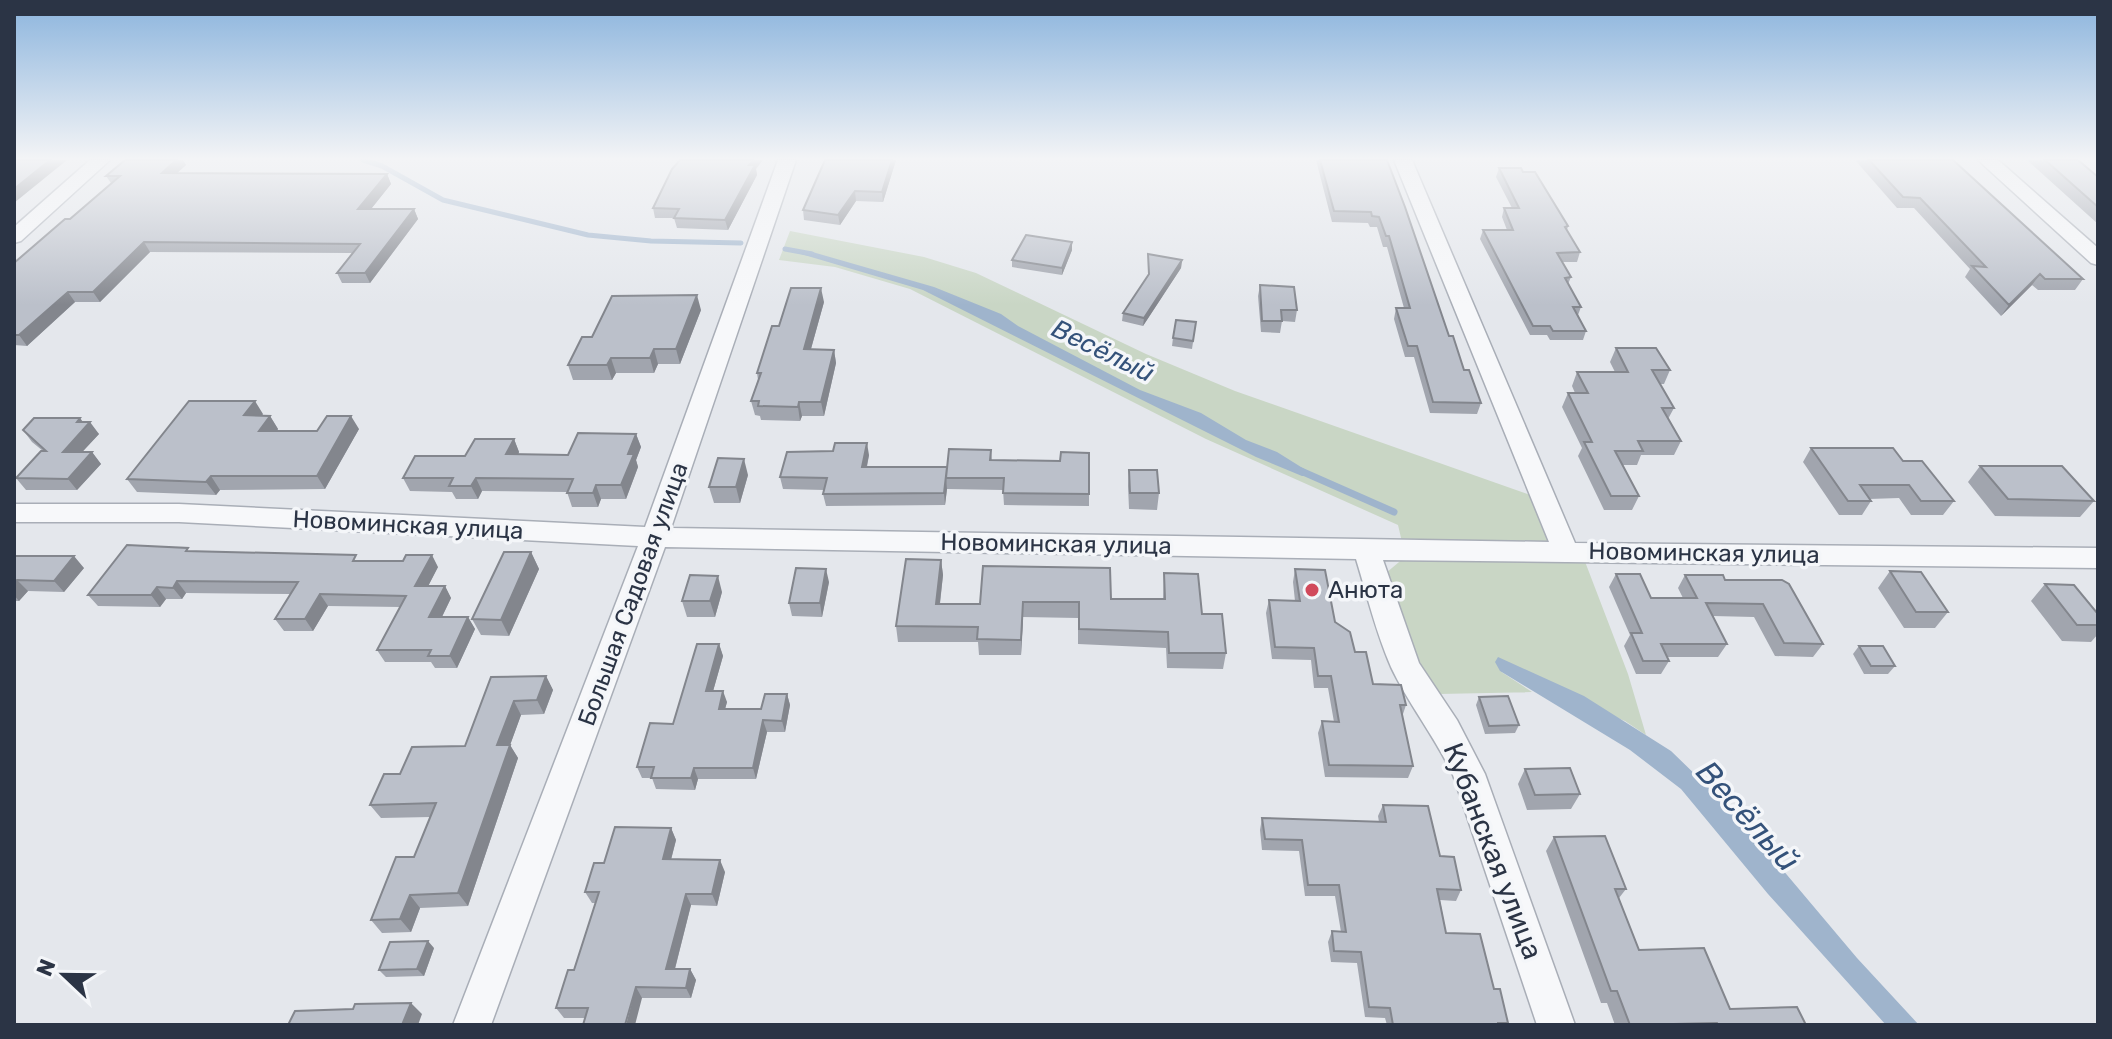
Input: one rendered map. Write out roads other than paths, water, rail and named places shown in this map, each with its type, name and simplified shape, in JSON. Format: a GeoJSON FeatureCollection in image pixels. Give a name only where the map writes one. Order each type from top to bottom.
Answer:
{"type":"FeatureCollection","features":[{"type":"Feature","properties":{"kind":"street"},"geometry":{"type":"LineString","coordinates":[[14,237],[46,208]]}},
{"type":"Feature","properties":{"kind":"street","name":"Большая Садовая улица"},"geometry":{"type":"LineString","coordinates":[[472,1025],[655,537],[770,208]]}},
{"type":"Feature","properties":{"kind":"street"},"geometry":{"type":"LineString","coordinates":[[1423,208],[1566,552]]}},
{"type":"Feature","properties":{"kind":"street"},"geometry":{"type":"LineString","coordinates":[[2041,208],[2098,259]]}},
{"type":"Feature","properties":{"kind":"street","name":"Новоминская улица"},"geometry":{"type":"LineString","coordinates":[[14,513],[179,513],[655,537],[1366,550],[2098,558]]}},
{"type":"Feature","properties":{"kind":"street","name":"Кубанская улица"},"geometry":{"type":"LineString","coordinates":[[1366,550],[1404,663],[1417,689],[1446,729],[1469,774],[1556,1025]]}},
{"type":"Feature","properties":{"kind":"water"},"geometry":{"type":"Polygon","coordinates":[[[809,251],[934,287],[1001,314],[1140,390],[1201,413],[1309,472],[1302,476],[1256,457],[923,290],[801,254],[809,251]]]}},
{"type":"Feature","properties":{"kind":"water"},"geometry":{"type":"Polygon","coordinates":[[[1498,657],[1584,696],[1671,751],[1734,812],[1857,958],[1919,1025],[1886,1025],[1768,894],[1681,789],[1630,750],[1500,671],[1495,662],[1498,657]]]}},
{"type":"Feature","properties":{"kind":"waterway","name":"Весёлый"},"geometry":{"type":"LineString","coordinates":[[478,208],[588,235],[651,241],[741,243]]}},
{"type":"Feature","properties":{"kind":"waterway","name":"Весёлый"},"geometry":{"type":"LineString","coordinates":[[785,249],[812,254]]}},
{"type":"Feature","properties":{"kind":"waterway","name":"Весёлый"},"geometry":{"type":"LineString","coordinates":[[1301,471],[1394,512]]}},
{"type":"Feature","properties":{"kind":"place","name":"Анюта"},"geometry":{"type":"Point","coordinates":[1312,590]}}]}
